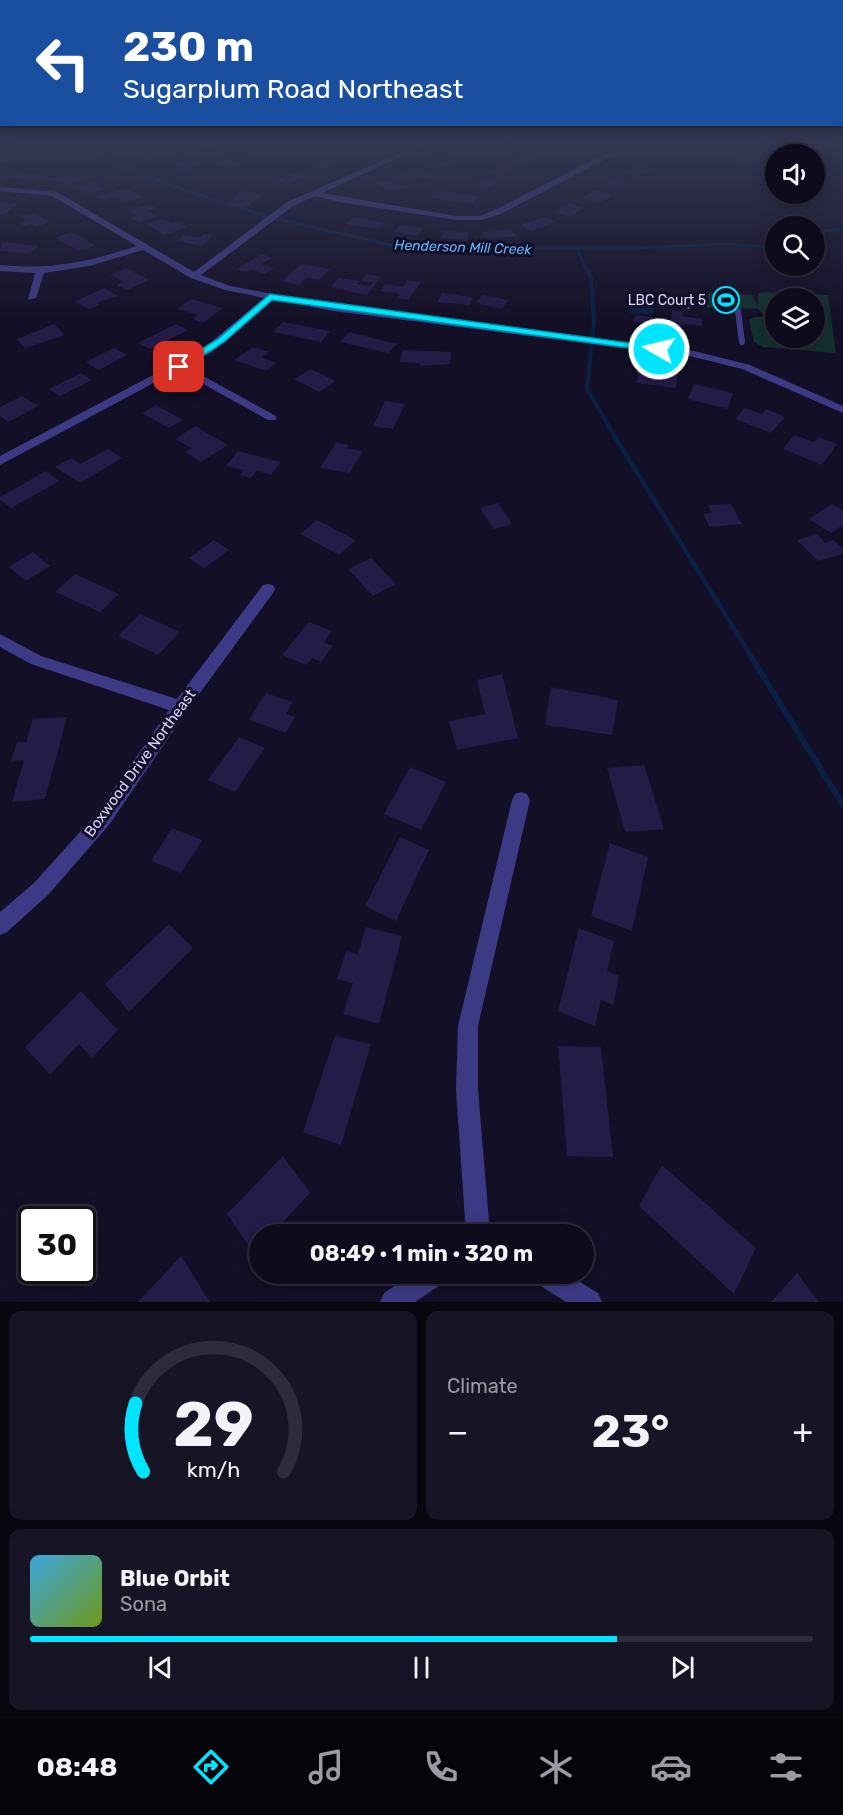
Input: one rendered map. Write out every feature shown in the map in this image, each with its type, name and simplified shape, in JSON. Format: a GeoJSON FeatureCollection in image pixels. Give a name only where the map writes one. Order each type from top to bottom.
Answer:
{"type":"FeatureCollection","features":[{"type":"Feature","properties":{"kind":"street"},"geometry":{"type":"LineString","coordinates":[[67,202],[194,276],[228,288],[270,297],[704,356],[746,367],[843,410]]}},
{"type":"Feature","properties":{"kind":"street"},"geometry":{"type":"LineString","coordinates":[[194,276],[295,202]]}},
{"type":"Feature","properties":{"kind":"street"},"geometry":{"type":"LineString","coordinates":[[351,202],[456,218],[482,218],[518,202]]}},
{"type":"Feature","properties":{"kind":"street"},"geometry":{"type":"LineString","coordinates":[[0,268],[40,272],[85,266],[144,247]]}},
{"type":"Feature","properties":{"kind":"street"},"geometry":{"type":"LineString","coordinates":[[31,298],[40,272]]}},
{"type":"Feature","properties":{"kind":"street"},"geometry":{"type":"LineString","coordinates":[[0,461],[179,367],[221,340],[270,297]]}},
{"type":"Feature","properties":{"kind":"street"},"geometry":{"type":"LineString","coordinates":[[179,367],[272,418]]}},
{"type":"Feature","properties":{"kind":"street","name":"Boxwood Drive Northeast"},"geometry":{"type":"LineString","coordinates":[[0,925],[41,889],[103,819],[180,707],[268,589]]}},
{"type":"Feature","properties":{"kind":"street"},"geometry":{"type":"LineString","coordinates":[[0,640],[36,660],[180,707]]}},
{"type":"Feature","properties":{"kind":"street"},"geometry":{"type":"LineString","coordinates":[[477,1224],[467,1090],[468,1026],[521,800]]}},
{"type":"Feature","properties":{"kind":"street"},"geometry":{"type":"LineString","coordinates":[[393,1302],[419,1284]]}},
{"type":"Feature","properties":{"kind":"street"},"geometry":{"type":"LineString","coordinates":[[561,1284],[589,1302]]}},
{"type":"Feature","properties":{"kind":"lane"},"geometry":{"type":"LineString","coordinates":[[687,297],[688,306]]}},
{"type":"Feature","properties":{"kind":"lane"},"geometry":{"type":"LineString","coordinates":[[738,311],[742,342]]}},
{"type":"Feature","properties":{"kind":"lane"},"geometry":{"type":"LineString","coordinates":[[659,333],[659,349]]}},
{"type":"Feature","properties":{"kind":"green space"},"geometry":{"type":"Polygon","coordinates":[[[703,292],[752,295],[758,305],[758,293],[765,292],[765,316],[758,309],[704,307],[696,302],[697,294],[703,292]]]}},
{"type":"Feature","properties":{"kind":"green space"},"geometry":{"type":"Polygon","coordinates":[[[825,295],[828,295],[836,353],[775,348],[825,348],[825,295]]]}},
{"type":"Feature","properties":{"kind":"green space"},"geometry":{"type":"Polygon","coordinates":[[[754,317],[765,317],[765,347],[754,342],[749,320],[754,317]]]}},
{"type":"Feature","properties":{"kind":"water"},"geometry":{"type":"Polygon","coordinates":[[[632,295],[669,298],[670,306],[654,305],[653,315],[630,313],[632,295]]]}},
{"type":"Feature","properties":{"kind":"building"},"geometry":{"type":"Polygon","coordinates":[[[229,202],[254,202],[245,208],[226,205],[229,202]]]}},
{"type":"Feature","properties":{"kind":"building"},"geometry":{"type":"Polygon","coordinates":[[[0,203],[17,204],[0,215],[0,203]]]}},
{"type":"Feature","properties":{"kind":"building"},"geometry":{"type":"Polygon","coordinates":[[[570,203],[584,208],[570,217],[555,212],[570,203]]]}},
{"type":"Feature","properties":{"kind":"building"},"geometry":{"type":"Polygon","coordinates":[[[148,204],[156,208],[148,211],[158,216],[139,222],[131,218],[137,216],[129,211],[148,204]]]}},
{"type":"Feature","properties":{"kind":"building"},"geometry":{"type":"Polygon","coordinates":[[[23,213],[26,215],[35,213],[50,222],[36,227],[31,224],[24,226],[20,223],[27,221],[18,215],[23,213]]]}},
{"type":"Feature","properties":{"kind":"building"},"geometry":{"type":"Polygon","coordinates":[[[354,217],[386,223],[380,229],[345,224],[354,217]]]}},
{"type":"Feature","properties":{"kind":"building"},"geometry":{"type":"Polygon","coordinates":[[[545,217],[556,222],[531,231],[520,225],[545,217]]]}},
{"type":"Feature","properties":{"kind":"building"},"geometry":{"type":"Polygon","coordinates":[[[163,219],[171,223],[176,221],[187,227],[165,235],[146,224],[163,219]]]}},
{"type":"Feature","properties":{"kind":"building"},"geometry":{"type":"Polygon","coordinates":[[[400,225],[423,228],[417,236],[394,232],[400,225]]]}},
{"type":"Feature","properties":{"kind":"building"},"geometry":{"type":"Polygon","coordinates":[[[511,229],[516,236],[488,239],[482,232],[511,229]]]}},
{"type":"Feature","properties":{"kind":"building"},"geometry":{"type":"Polygon","coordinates":[[[444,231],[469,232],[468,240],[442,238],[444,231]]]}},
{"type":"Feature","properties":{"kind":"building"},"geometry":{"type":"Polygon","coordinates":[[[71,232],[95,245],[79,251],[55,238],[71,232]]]}},
{"type":"Feature","properties":{"kind":"building"},"geometry":{"type":"Polygon","coordinates":[[[204,234],[213,235],[202,246],[178,241],[183,235],[200,237],[204,234]]]}},
{"type":"Feature","properties":{"kind":"building"},"geometry":{"type":"Polygon","coordinates":[[[3,242],[39,246],[29,254],[0,251],[3,242]]]}},
{"type":"Feature","properties":{"kind":"building"},"geometry":{"type":"Polygon","coordinates":[[[262,254],[272,258],[261,264],[274,268],[265,274],[251,269],[246,272],[237,269],[262,254]]]}},
{"type":"Feature","properties":{"kind":"building"},"geometry":{"type":"Polygon","coordinates":[[[302,264],[330,269],[319,280],[307,277],[299,285],[282,281],[302,264]]]}},
{"type":"Feature","properties":{"kind":"building"},"geometry":{"type":"Polygon","coordinates":[[[126,268],[149,280],[127,290],[117,285],[124,282],[110,275],[126,268]]]}},
{"type":"Feature","properties":{"kind":"building"},"geometry":{"type":"Polygon","coordinates":[[[366,274],[381,277],[367,295],[331,287],[339,278],[360,281],[357,284],[370,286],[373,282],[361,281],[366,274]]]}},
{"type":"Feature","properties":{"kind":"building"},"geometry":{"type":"Polygon","coordinates":[[[407,280],[421,282],[408,300],[397,298],[400,294],[380,291],[385,284],[402,287],[407,280]]]}},
{"type":"Feature","properties":{"kind":"building"},"geometry":{"type":"Polygon","coordinates":[[[104,288],[118,296],[96,303],[100,305],[89,309],[74,302],[104,288]]]}},
{"type":"Feature","properties":{"kind":"building"},"geometry":{"type":"Polygon","coordinates":[[[442,293],[473,297],[469,305],[438,302],[442,293]]]}},
{"type":"Feature","properties":{"kind":"building"},"geometry":{"type":"Polygon","coordinates":[[[482,295],[509,300],[502,309],[476,303],[482,295]]]}},
{"type":"Feature","properties":{"kind":"building"},"geometry":{"type":"Polygon","coordinates":[[[191,299],[223,308],[203,323],[192,319],[198,315],[177,309],[191,299]]]}},
{"type":"Feature","properties":{"kind":"building"},"geometry":{"type":"Polygon","coordinates":[[[672,311],[683,312],[682,316],[702,319],[702,326],[683,324],[683,327],[634,322],[635,315],[671,319],[672,311]]]}},
{"type":"Feature","properties":{"kind":"building"},"geometry":{"type":"Polygon","coordinates":[[[283,322],[330,331],[321,342],[273,332],[283,322]]]}},
{"type":"Feature","properties":{"kind":"building"},"geometry":{"type":"Polygon","coordinates":[[[54,324],[65,335],[25,348],[17,339],[54,324]]]}},
{"type":"Feature","properties":{"kind":"building"},"geometry":{"type":"Polygon","coordinates":[[[176,324],[188,330],[150,349],[138,343],[176,324]]]}},
{"type":"Feature","properties":{"kind":"building"},"geometry":{"type":"Polygon","coordinates":[[[349,332],[397,344],[388,353],[340,342],[349,332]]]}},
{"type":"Feature","properties":{"kind":"building"},"geometry":{"type":"Polygon","coordinates":[[[253,347],[269,352],[262,357],[277,363],[266,371],[234,360],[253,347]]]}},
{"type":"Feature","properties":{"kind":"building"},"geometry":{"type":"Polygon","coordinates":[[[114,348],[127,355],[99,370],[86,362],[114,348]]]}},
{"type":"Feature","properties":{"kind":"building"},"geometry":{"type":"Polygon","coordinates":[[[402,350],[451,352],[450,364],[420,366],[420,363],[400,362],[402,350]]]}},
{"type":"Feature","properties":{"kind":"building"},"geometry":{"type":"Polygon","coordinates":[[[639,366],[678,371],[676,388],[637,383],[639,366]]]}},
{"type":"Feature","properties":{"kind":"building"},"geometry":{"type":"Polygon","coordinates":[[[311,369],[336,381],[319,392],[294,379],[311,369]]]}},
{"type":"Feature","properties":{"kind":"building"},"geometry":{"type":"Polygon","coordinates":[[[81,373],[92,380],[60,396],[49,389],[81,373]]]}},
{"type":"Feature","properties":{"kind":"building"},"geometry":{"type":"Polygon","coordinates":[[[694,384],[733,393],[728,409],[688,399],[694,384]]]}},
{"type":"Feature","properties":{"kind":"building"},"geometry":{"type":"Polygon","coordinates":[[[22,396],[38,406],[8,422],[0,416],[0,407],[22,396]]]}},
{"type":"Feature","properties":{"kind":"building"},"geometry":{"type":"Polygon","coordinates":[[[385,401],[405,404],[393,429],[373,426],[385,401]]]}},
{"type":"Feature","properties":{"kind":"building"},"geometry":{"type":"Polygon","coordinates":[[[156,405],[183,420],[169,428],[142,413],[156,405]]]}},
{"type":"Feature","properties":{"kind":"building"},"geometry":{"type":"Polygon","coordinates":[[[745,408],[762,414],[766,409],[785,417],[771,433],[735,419],[745,408]]]}},
{"type":"Feature","properties":{"kind":"building"},"geometry":{"type":"Polygon","coordinates":[[[195,426],[228,445],[201,462],[185,452],[191,448],[175,439],[195,426]]]}},
{"type":"Feature","properties":{"kind":"building"},"geometry":{"type":"Polygon","coordinates":[[[794,435],[814,442],[818,437],[837,444],[822,465],[783,449],[794,435]]]}},
{"type":"Feature","properties":{"kind":"building"},"geometry":{"type":"Polygon","coordinates":[[[336,442],[349,445],[347,448],[363,451],[350,473],[320,468],[336,442]]]}},
{"type":"Feature","properties":{"kind":"building"},"geometry":{"type":"Polygon","coordinates":[[[108,449],[122,458],[80,483],[55,467],[71,458],[80,464],[108,449]]]}},
{"type":"Feature","properties":{"kind":"building"},"geometry":{"type":"Polygon","coordinates":[[[238,451],[281,462],[271,475],[257,471],[251,478],[240,475],[244,470],[226,466],[238,451]]]}},
{"type":"Feature","properties":{"kind":"building"},"geometry":{"type":"Polygon","coordinates":[[[46,471],[59,481],[11,508],[0,500],[0,497],[46,471]]]}},
{"type":"Feature","properties":{"kind":"building"},"geometry":{"type":"Polygon","coordinates":[[[498,503],[512,524],[494,529],[480,508],[498,503]]]}},
{"type":"Feature","properties":{"kind":"building"},"geometry":{"type":"Polygon","coordinates":[[[731,504],[742,524],[710,527],[703,514],[712,513],[708,505],[731,504]]]}},
{"type":"Feature","properties":{"kind":"building"},"geometry":{"type":"Polygon","coordinates":[[[832,504],[843,510],[843,525],[831,533],[809,519],[832,504]]]}},
{"type":"Feature","properties":{"kind":"building"},"geometry":{"type":"Polygon","coordinates":[[[317,520],[356,540],[339,555],[300,534],[317,520]]]}},
{"type":"Feature","properties":{"kind":"building"},"geometry":{"type":"Polygon","coordinates":[[[817,534],[825,543],[833,540],[843,549],[843,554],[818,561],[797,540],[817,534]]]}},
{"type":"Feature","properties":{"kind":"building"},"geometry":{"type":"Polygon","coordinates":[[[214,540],[229,550],[204,568],[189,558],[214,540]]]}},
{"type":"Feature","properties":{"kind":"building"},"geometry":{"type":"Polygon","coordinates":[[[33,552],[50,566],[26,581],[9,567],[33,552]]]}},
{"type":"Feature","properties":{"kind":"building"},"geometry":{"type":"Polygon","coordinates":[[[371,558],[396,584],[373,596],[348,569],[371,558]]]}},
{"type":"Feature","properties":{"kind":"building"},"geometry":{"type":"Polygon","coordinates":[[[75,574],[119,594],[100,612],[55,592],[75,574]]]}},
{"type":"Feature","properties":{"kind":"building"},"geometry":{"type":"Polygon","coordinates":[[[140,614],[180,632],[158,655],[118,636],[140,614]]]}},
{"type":"Feature","properties":{"kind":"building"},"geometry":{"type":"Polygon","coordinates":[[[309,622],[332,631],[324,642],[333,646],[321,662],[312,658],[306,665],[282,655],[309,622]]]}},
{"type":"Feature","properties":{"kind":"building"},"geometry":{"type":"Polygon","coordinates":[[[502,674],[518,738],[457,750],[449,721],[485,714],[477,680],[502,674]]]}},
{"type":"Feature","properties":{"kind":"building"},"geometry":{"type":"Polygon","coordinates":[[[551,687],[618,700],[612,735],[545,725],[551,687]]]}},
{"type":"Feature","properties":{"kind":"building"},"geometry":{"type":"Polygon","coordinates":[[[266,693],[293,702],[286,714],[295,717],[286,733],[249,720],[266,693]]]}},
{"type":"Feature","properties":{"kind":"building"},"geometry":{"type":"Polygon","coordinates":[[[67,717],[45,799],[12,802],[24,760],[11,761],[17,742],[26,742],[33,719],[67,717]]]}},
{"type":"Feature","properties":{"kind":"building"},"geometry":{"type":"Polygon","coordinates":[[[239,737],[265,748],[235,792],[208,780],[239,737]]]}},
{"type":"Feature","properties":{"kind":"building"},"geometry":{"type":"Polygon","coordinates":[[[644,765],[664,829],[625,832],[607,768],[644,765]]]}},
{"type":"Feature","properties":{"kind":"building"},"geometry":{"type":"Polygon","coordinates":[[[410,767],[446,782],[421,830],[384,814],[410,767]]]}},
{"type":"Feature","properties":{"kind":"building"},"geometry":{"type":"Polygon","coordinates":[[[172,828],[202,840],[181,873],[151,861],[172,828]]]}},
{"type":"Feature","properties":{"kind":"building"},"geometry":{"type":"Polygon","coordinates":[[[400,837],[429,850],[396,921],[365,906],[400,837]]]}},
{"type":"Feature","properties":{"kind":"building"},"geometry":{"type":"Polygon","coordinates":[[[610,843],[648,857],[632,931],[591,916],[610,843]]]}},
{"type":"Feature","properties":{"kind":"building"},"geometry":{"type":"Polygon","coordinates":[[[169,924],[193,948],[129,1012],[105,984],[169,924]]]}},
{"type":"Feature","properties":{"kind":"building"},"geometry":{"type":"Polygon","coordinates":[[[366,927],[402,936],[379,1024],[343,1014],[353,983],[337,979],[346,951],[358,954],[366,927]]]}},
{"type":"Feature","properties":{"kind":"building"},"geometry":{"type":"Polygon","coordinates":[[[579,928],[614,941],[607,971],[619,976],[613,1005],[601,1000],[595,1026],[558,1011],[579,928]]]}},
{"type":"Feature","properties":{"kind":"building"},"geometry":{"type":"Polygon","coordinates":[[[81,991],[118,1030],[92,1058],[79,1044],[50,1075],[25,1047],[81,991]]]}},
{"type":"Feature","properties":{"kind":"building"},"geometry":{"type":"Polygon","coordinates":[[[335,1036],[371,1044],[341,1145],[303,1132],[335,1036]]]}},
{"type":"Feature","properties":{"kind":"building"},"geometry":{"type":"Polygon","coordinates":[[[558,1046],[601,1047],[613,1157],[567,1156],[558,1046]]]}},
{"type":"Feature","properties":{"kind":"building"},"geometry":{"type":"Polygon","coordinates":[[[283,1156],[310,1193],[281,1224],[249,1224],[249,1247],[227,1214],[283,1156]]]}},
{"type":"Feature","properties":{"kind":"building"},"geometry":{"type":"Polygon","coordinates":[[[662,1165],[756,1248],[734,1294],[639,1206],[662,1165]]]}},
{"type":"Feature","properties":{"kind":"building"},"geometry":{"type":"Polygon","coordinates":[[[181,1256],[210,1302],[138,1302],[181,1256]]]}},
{"type":"Feature","properties":{"kind":"building"},"geometry":{"type":"Polygon","coordinates":[[[797,1273],[819,1302],[771,1302],[797,1273]]]}},
{"type":"Feature","properties":{"kind":"waterway","name":"Henderson Mill Creek"},"geometry":{"type":"LineString","coordinates":[[221,202],[273,218],[391,245],[459,249],[634,248],[726,244],[765,246]]}},
{"type":"Feature","properties":{"kind":"waterway","name":"Henderson Mill Creek"},"geometry":{"type":"LineString","coordinates":[[825,231],[843,229]]}},
{"type":"Feature","properties":{"kind":"waterway"},"geometry":{"type":"LineString","coordinates":[[577,249],[587,271]]}},
{"type":"Feature","properties":{"kind":"waterway"},"geometry":{"type":"LineString","coordinates":[[587,269],[591,279],[594,321],[587,389],[616,439]]}},
{"type":"Feature","properties":{"kind":"waterway"},"geometry":{"type":"LineString","coordinates":[[615,437],[751,656]]}},
{"type":"Feature","properties":{"kind":"waterway"},"geometry":{"type":"LineString","coordinates":[[750,655],[843,805]]}},
{"type":"Feature","properties":{"kind":"place","name":"LBC Court 5"},"geometry":{"type":"Point","coordinates":[726,300]}},
{"type":"Feature","properties":{"kind":"route"},"geometry":{"type":"LineString","coordinates":[[179,367],[221,340],[270,297],[333,308],[659,349]]}}]}
